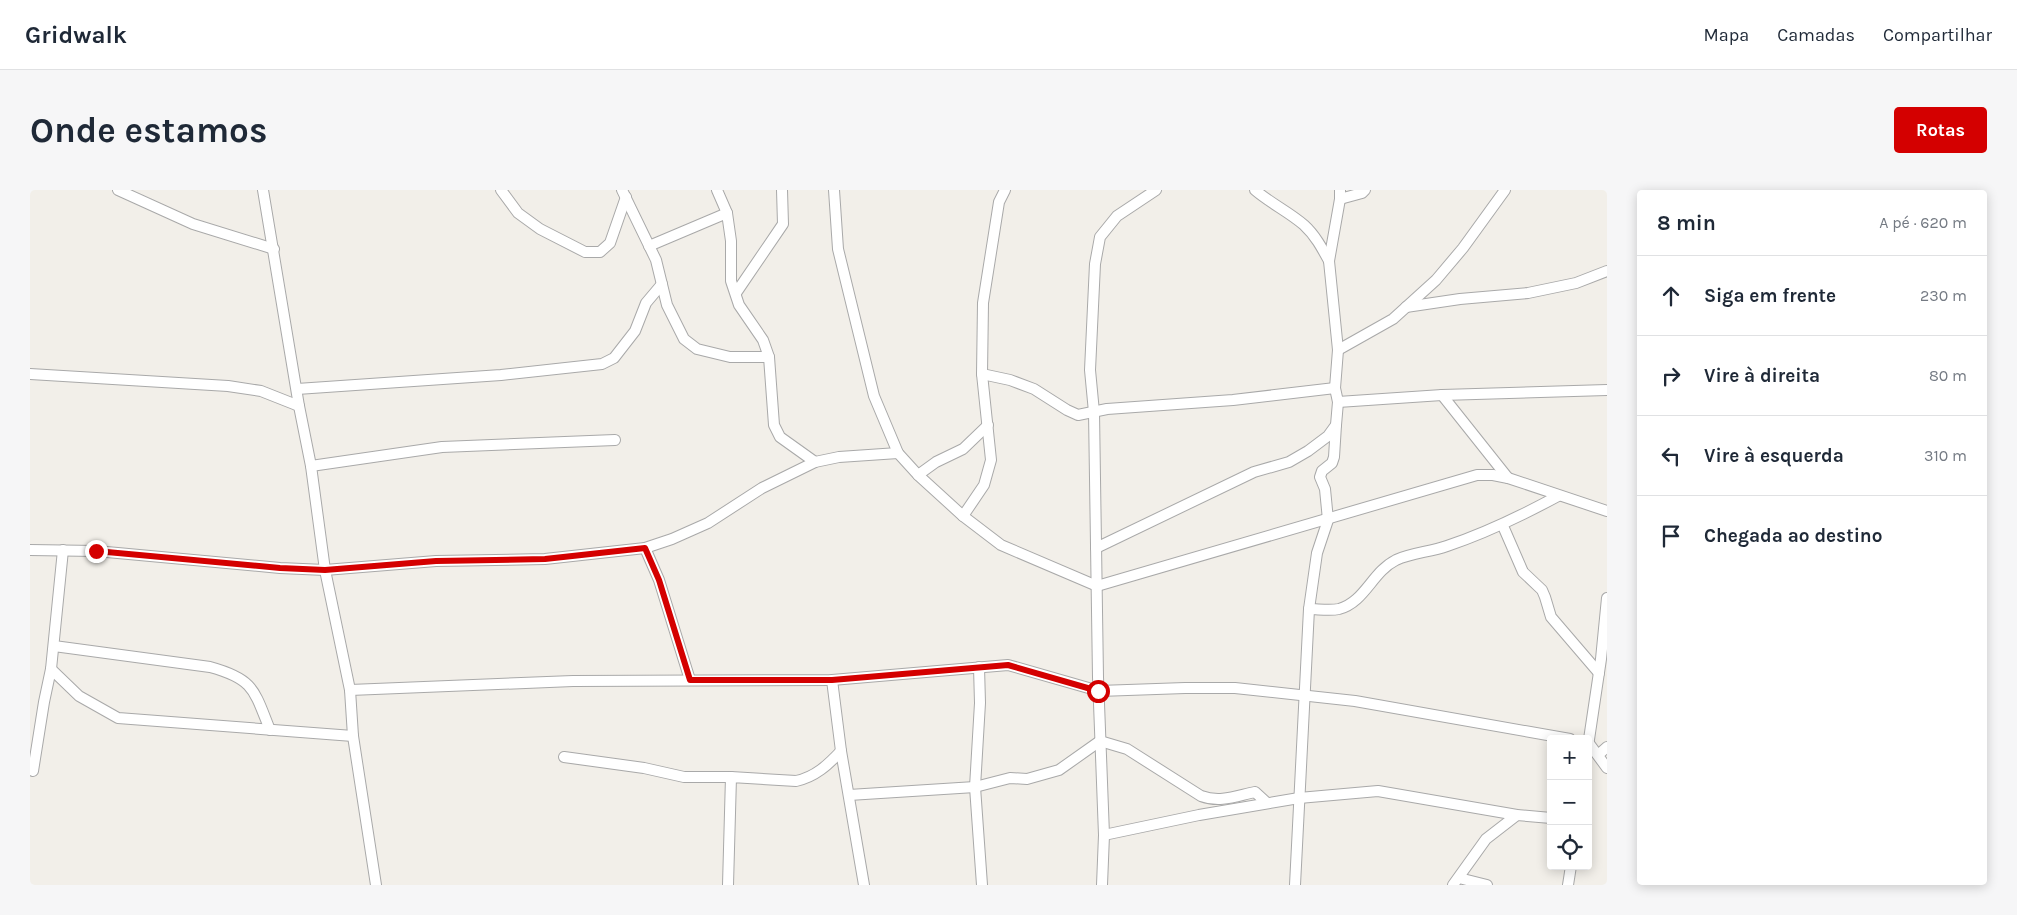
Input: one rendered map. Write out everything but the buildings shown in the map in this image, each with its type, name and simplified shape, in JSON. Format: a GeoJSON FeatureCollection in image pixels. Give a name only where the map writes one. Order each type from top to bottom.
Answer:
{"type":"FeatureCollection","features":[{"type":"Feature","properties":{"kind":"street"},"geometry":{"type":"LineString","coordinates":[[118,190],[193,224],[274,249]]}},
{"type":"Feature","properties":{"kind":"street"},"geometry":{"type":"LineString","coordinates":[[263,190],[299,406],[311,466],[325,570],[350,690],[353,736],[376,885]]}},
{"type":"Feature","properties":{"kind":"street"},"geometry":{"type":"LineString","coordinates":[[501,190],[518,213],[540,229],[585,252],[600,252],[610,243],[624,194]]}},
{"type":"Feature","properties":{"kind":"street"},"geometry":{"type":"LineString","coordinates":[[717,190],[728,213],[731,241],[731,281],[740,305],[763,340],[770,357],[774,425],[780,437],[814,462]]}},
{"type":"Feature","properties":{"kind":"street"},"geometry":{"type":"LineString","coordinates":[[736,293],[783,224],[782,190]]}},
{"type":"Feature","properties":{"kind":"street"},"geometry":{"type":"LineString","coordinates":[[834,190],[838,248],[842,267],[874,396],[898,453],[918,475],[963,516],[1001,545],[1097,586],[1477,475],[1493,475],[1508,478],[1607,511]]}},
{"type":"Feature","properties":{"kind":"street"},"geometry":{"type":"LineString","coordinates":[[963,516],[984,485],[991,460],[982,374],[983,303],[998,202],[1005,190]]}},
{"type":"Feature","properties":{"kind":"street"},"geometry":{"type":"LineString","coordinates":[[1102,885],[1104,835],[1098,691],[1094,412],[1090,370],[1095,264],[1100,237],[1117,216],[1156,190]]}},
{"type":"Feature","properties":{"kind":"street"},"geometry":{"type":"LineString","coordinates":[[1255,190],[1271,203],[1304,224],[1315,236],[1329,261]]}},
{"type":"Feature","properties":{"kind":"street"},"geometry":{"type":"LineString","coordinates":[[1295,885],[1308,609],[1317,553],[1328,520],[1325,490],[1320,477],[1322,472],[1332,463],[1334,457],[1338,402],[1335,388],[1338,350],[1329,261],[1340,194],[1362,193],[1365,190]]}},
{"type":"Feature","properties":{"kind":"street"},"geometry":{"type":"LineString","coordinates":[[1338,350],[1393,319],[1436,280],[1463,248],[1502,191]]}},
{"type":"Feature","properties":{"kind":"street"},"geometry":{"type":"LineString","coordinates":[[624,194],[632,214],[656,260],[667,305],[684,339],[697,350],[730,358],[770,357]]}},
{"type":"Feature","properties":{"kind":"street"},"geometry":{"type":"LineString","coordinates":[[649,246],[728,213]]}},
{"type":"Feature","properties":{"kind":"street"},"geometry":{"type":"LineString","coordinates":[[618,218],[632,214]]}},
{"type":"Feature","properties":{"kind":"street"},"geometry":{"type":"LineString","coordinates":[[1405,307],[1460,299],[1528,293],[1576,283],[1607,271]]}},
{"type":"Feature","properties":{"kind":"street"},"geometry":{"type":"LineString","coordinates":[[297,389],[501,375],[602,364],[614,358],[635,331],[646,303],[662,284]]}},
{"type":"Feature","properties":{"kind":"street"},"geometry":{"type":"LineString","coordinates":[[30,374],[228,386],[261,391],[299,406]]}},
{"type":"Feature","properties":{"kind":"street"},"geometry":{"type":"LineString","coordinates":[[982,374],[1010,380],[1034,390],[1078,415],[1335,388]]}},
{"type":"Feature","properties":{"kind":"street"},"geometry":{"type":"LineString","coordinates":[[1338,402],[1442,395],[1607,390]]}},
{"type":"Feature","properties":{"kind":"street"},"geometry":{"type":"LineString","coordinates":[[1442,395],[1508,478]]}},
{"type":"Feature","properties":{"kind":"street"},"geometry":{"type":"LineString","coordinates":[[918,475],[936,462],[963,449],[988,425]]}},
{"type":"Feature","properties":{"kind":"street"},"geometry":{"type":"LineString","coordinates":[[1096,548],[1254,472],[1289,462],[1321,442],[1336,425]]}},
{"type":"Feature","properties":{"kind":"street"},"geometry":{"type":"LineString","coordinates":[[311,466],[442,447],[615,440]]}},
{"type":"Feature","properties":{"kind":"street"},"geometry":{"type":"LineString","coordinates":[[30,550],[96,551],[325,570],[436,561],[545,559],[645,548],[672,539],[708,523],[762,488],[814,462],[839,457],[898,453]]}},
{"type":"Feature","properties":{"kind":"street"},"geometry":{"type":"LineString","coordinates":[[1308,609],[1338,609],[1346,606],[1360,596],[1385,566],[1398,559],[1446,547],[1503,526],[1558,496]]}},
{"type":"Feature","properties":{"kind":"street"},"geometry":{"type":"LineString","coordinates":[[1503,526],[1523,572],[1542,590],[1550,617],[1599,672]]}},
{"type":"Feature","properties":{"kind":"street"},"geometry":{"type":"LineString","coordinates":[[645,548],[659,580],[690,680]]}},
{"type":"Feature","properties":{"kind":"street"},"geometry":{"type":"LineString","coordinates":[[31,773],[51,669],[63,550]]}},
{"type":"Feature","properties":{"kind":"street"},"geometry":{"type":"LineString","coordinates":[[1589,735],[1599,672],[1604,659],[1607,598]]}},
{"type":"Feature","properties":{"kind":"street"},"geometry":{"type":"LineString","coordinates":[[54,646],[210,667],[233,673],[244,680],[256,694],[270,730]]}},
{"type":"Feature","properties":{"kind":"street"},"geometry":{"type":"LineString","coordinates":[[350,690],[564,681],[832,680],[1008,665],[1098,691],[1236,688],[1384,706],[1547,735]]}},
{"type":"Feature","properties":{"kind":"street"},"geometry":{"type":"LineString","coordinates":[[979,667],[980,703],[975,787],[982,885]]}},
{"type":"Feature","properties":{"kind":"street"},"geometry":{"type":"LineString","coordinates":[[51,669],[79,696],[118,718],[353,736]]}},
{"type":"Feature","properties":{"kind":"street"},"geometry":{"type":"LineString","coordinates":[[832,680],[841,751],[864,885]]}},
{"type":"Feature","properties":{"kind":"street"},"geometry":{"type":"LineString","coordinates":[[849,795],[975,787],[1010,778],[1027,779],[1058,770],[1100,741]]}},
{"type":"Feature","properties":{"kind":"street"},"geometry":{"type":"LineString","coordinates":[[1100,741],[1127,749],[1201,796],[1211,800],[1227,799],[1255,792],[1267,803]]}},
{"type":"Feature","properties":{"kind":"street"},"geometry":{"type":"LineString","coordinates":[[1598,755],[1607,746]]}},
{"type":"Feature","properties":{"kind":"street"},"geometry":{"type":"LineString","coordinates":[[1592,748],[1607,768]]}},
{"type":"Feature","properties":{"kind":"street"},"geometry":{"type":"LineString","coordinates":[[564,757],[644,768],[684,777],[731,777],[796,782],[818,772],[841,751]]}},
{"type":"Feature","properties":{"kind":"street"},"geometry":{"type":"LineString","coordinates":[[728,885],[731,777]]}},
{"type":"Feature","properties":{"kind":"street"},"geometry":{"type":"LineString","coordinates":[[1104,835],[1267,803],[1299,798],[1378,791],[1517,815],[1547,818]]}},
{"type":"Feature","properties":{"kind":"street"},"geometry":{"type":"LineString","coordinates":[[1487,885],[1456,881],[1486,839],[1517,815]]}},
{"type":"Feature","properties":{"kind":"street"},"geometry":{"type":"LineString","coordinates":[[1568,885],[1570,870]]}},
{"type":"Feature","properties":{"kind":"route"},"geometry":{"type":"LineString","coordinates":[[96,551],[116,552],[135,556],[325,570],[436,561],[545,559],[645,548],[659,580],[690,680],[832,680],[1008,665],[1098,691]]}}]}
